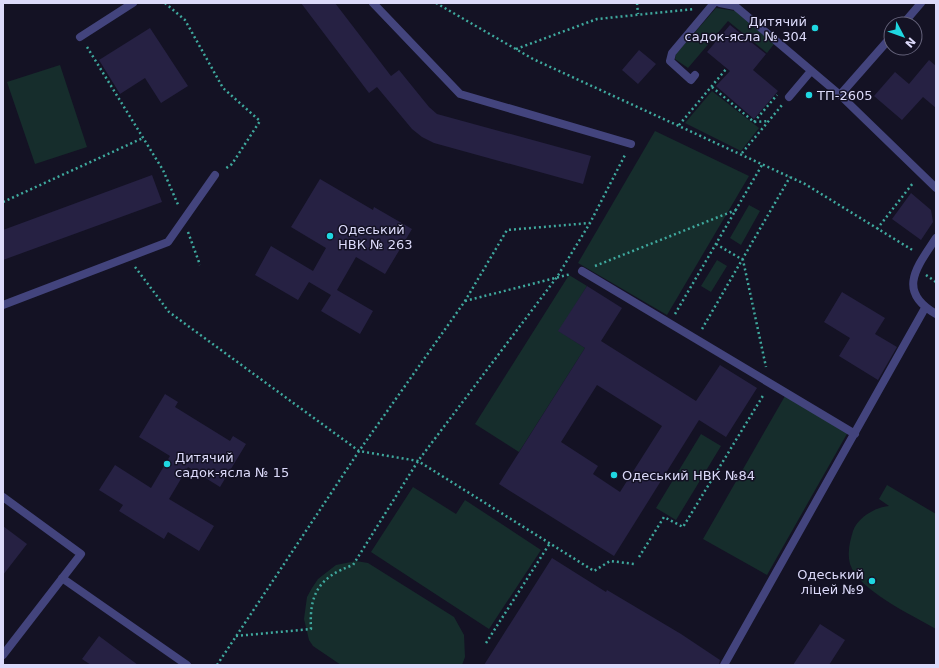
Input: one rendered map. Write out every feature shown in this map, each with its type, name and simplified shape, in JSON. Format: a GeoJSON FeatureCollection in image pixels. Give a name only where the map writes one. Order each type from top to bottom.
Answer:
{"type":"FeatureCollection","features":[{"type":"Feature","properties":{"kind":"lane"},"geometry":{"type":"LineString","coordinates":[[80,37],[133,3]]}},
{"type":"Feature","properties":{"kind":"lane"},"geometry":{"type":"LineString","coordinates":[[373,3],[460,94],[631,144]]}},
{"type":"Feature","properties":{"kind":"lane"},"geometry":{"type":"LineString","coordinates":[[720,3],[735,6],[840,95],[936,188]]}},
{"type":"Feature","properties":{"kind":"lane"},"geometry":{"type":"LineString","coordinates":[[910,16],[921,3]]}},
{"type":"Feature","properties":{"kind":"lane"},"geometry":{"type":"LineString","coordinates":[[695,75],[691,80],[670,60],[672,53],[713,5]]}},
{"type":"Feature","properties":{"kind":"lane"},"geometry":{"type":"LineString","coordinates":[[840,95],[883,46]]}},
{"type":"Feature","properties":{"kind":"lane"},"geometry":{"type":"LineString","coordinates":[[789,97],[811,71]]}},
{"type":"Feature","properties":{"kind":"lane"},"geometry":{"type":"LineString","coordinates":[[3,304],[168,242],[215,175]]}},
{"type":"Feature","properties":{"kind":"lane"},"geometry":{"type":"LineString","coordinates":[[936,238],[915,269],[912,279],[913,290],[918,300],[925,308],[936,314]]}},
{"type":"Feature","properties":{"kind":"lane"},"geometry":{"type":"LineString","coordinates":[[582,271],[855,434]]}},
{"type":"Feature","properties":{"kind":"lane"},"geometry":{"type":"LineString","coordinates":[[724,665],[925,308]]}},
{"type":"Feature","properties":{"kind":"lane"},"geometry":{"type":"LineString","coordinates":[[3,497],[81,554],[3,655]]}},
{"type":"Feature","properties":{"kind":"lane"},"geometry":{"type":"LineString","coordinates":[[62,578],[187,665]]}},
{"type":"Feature","properties":{"kind":"path"},"geometry":{"type":"LineString","coordinates":[[165,3],[185,20],[223,88],[260,121],[232,164],[215,175]]}},
{"type":"Feature","properties":{"kind":"path"},"geometry":{"type":"LineString","coordinates":[[436,3],[533,59],[805,184],[923,257]]}},
{"type":"Feature","properties":{"kind":"path"},"geometry":{"type":"LineString","coordinates":[[636,3],[638,14]]}},
{"type":"Feature","properties":{"kind":"path"},"geometry":{"type":"LineString","coordinates":[[516,49],[597,19],[713,5]]}},
{"type":"Feature","properties":{"kind":"path"},"geometry":{"type":"LineString","coordinates":[[80,37],[164,170],[200,265]]}},
{"type":"Feature","properties":{"kind":"path"},"geometry":{"type":"LineString","coordinates":[[679,125],[727,68]]}},
{"type":"Feature","properties":{"kind":"path"},"geometry":{"type":"LineString","coordinates":[[712,87],[754,122],[769,121]]}},
{"type":"Feature","properties":{"kind":"path"},"geometry":{"type":"LineString","coordinates":[[754,122],[780,92]]}},
{"type":"Feature","properties":{"kind":"path"},"geometry":{"type":"LineString","coordinates":[[742,154],[789,97]]}},
{"type":"Feature","properties":{"kind":"path"},"geometry":{"type":"LineString","coordinates":[[3,202],[143,138]]}},
{"type":"Feature","properties":{"kind":"path"},"geometry":{"type":"LineString","coordinates":[[236,636],[311,630],[310,611],[315,593],[336,571],[353,565],[418,461],[557,277],[590,223],[631,144]]}},
{"type":"Feature","properties":{"kind":"path"},"geometry":{"type":"LineString","coordinates":[[669,324],[762,165]]}},
{"type":"Feature","properties":{"kind":"path"},"geometry":{"type":"LineString","coordinates":[[877,228],[921,173]]}},
{"type":"Feature","properties":{"kind":"path"},"geometry":{"type":"LineString","coordinates":[[696,340],[790,177]]}},
{"type":"Feature","properties":{"kind":"path"},"geometry":{"type":"LineString","coordinates":[[465,301],[582,271],[736,210]]}},
{"type":"Feature","properties":{"kind":"path"},"geometry":{"type":"LineString","coordinates":[[217,665],[359,451],[465,301],[507,230],[590,223]]}},
{"type":"Feature","properties":{"kind":"path"},"geometry":{"type":"LineString","coordinates":[[639,557],[664,517],[683,527],[770,383],[742,260],[716,244]]}},
{"type":"Feature","properties":{"kind":"path"},"geometry":{"type":"LineString","coordinates":[[127,257],[169,312],[359,451],[418,461],[594,571],[610,561],[634,564]]}},
{"type":"Feature","properties":{"kind":"path"},"geometry":{"type":"LineString","coordinates":[[486,643],[550,543]]}},
{"type":"Feature","properties":{"kind":"green space"},"geometry":{"type":"Polygon","coordinates":[[[716,8],[736,11],[774,44],[767,53],[728,21],[688,68],[675,59],[676,54],[716,8]]]}},
{"type":"Feature","properties":{"kind":"green space"},"geometry":{"type":"Polygon","coordinates":[[[60,65],[87,147],[35,164],[7,82],[60,65]]]}},
{"type":"Feature","properties":{"kind":"green space"},"geometry":{"type":"Polygon","coordinates":[[[712,91],[759,128],[741,151],[685,123],[712,91]]]}},
{"type":"Feature","properties":{"kind":"green space"},"geometry":{"type":"Polygon","coordinates":[[[655,131],[749,176],[667,315],[578,263],[655,131]]]}},
{"type":"Feature","properties":{"kind":"green space"},"geometry":{"type":"Polygon","coordinates":[[[749,205],[760,211],[741,245],[730,238],[749,205]]]}},
{"type":"Feature","properties":{"kind":"green space"},"geometry":{"type":"Polygon","coordinates":[[[717,260],[727,266],[711,292],[701,286],[717,260]]]}},
{"type":"Feature","properties":{"kind":"green space"},"geometry":{"type":"Polygon","coordinates":[[[569,275],[587,286],[559,331],[585,348],[519,452],[475,424],[569,275]]]}},
{"type":"Feature","properties":{"kind":"green space"},"geometry":{"type":"Polygon","coordinates":[[[785,396],[848,432],[767,575],[703,539],[785,396]]]}},
{"type":"Feature","properties":{"kind":"green space"},"geometry":{"type":"Polygon","coordinates":[[[701,434],[721,446],[676,520],[656,508],[701,434]]]}},
{"type":"Feature","properties":{"kind":"green space"},"geometry":{"type":"Polygon","coordinates":[[[887,485],[936,514],[936,629],[900,609],[874,592],[855,574],[850,564],[850,543],[855,526],[863,517],[873,511],[889,506],[879,499],[887,485]]]}},
{"type":"Feature","properties":{"kind":"green space"},"geometry":{"type":"Polygon","coordinates":[[[413,487],[456,514],[465,500],[541,550],[489,629],[371,552],[413,487]]]}},
{"type":"Feature","properties":{"kind":"green space"},"geometry":{"type":"Polygon","coordinates":[[[356,561],[368,563],[454,617],[464,635],[465,657],[462,665],[341,665],[313,646],[309,640],[304,619],[307,597],[318,579],[336,565],[356,561]]]}},
{"type":"Feature","properties":{"kind":"building"},"geometry":{"type":"Polygon","coordinates":[[[301,3],[335,3],[391,76],[399,70],[429,107],[437,114],[591,156],[583,184],[434,143],[422,137],[412,129],[377,87],[369,93],[301,3]]]}},
{"type":"Feature","properties":{"kind":"building"},"geometry":{"type":"Polygon","coordinates":[[[730,25],[766,54],[753,70],[778,91],[754,119],[716,86],[730,71],[707,52],[730,25]]]}},
{"type":"Feature","properties":{"kind":"building"},"geometry":{"type":"Polygon","coordinates":[[[150,28],[188,86],[161,103],[145,78],[120,94],[99,60],[150,28]]]}},
{"type":"Feature","properties":{"kind":"building"},"geometry":{"type":"Polygon","coordinates":[[[639,50],[656,64],[638,84],[622,70],[639,50]]]}},
{"type":"Feature","properties":{"kind":"building"},"geometry":{"type":"Polygon","coordinates":[[[929,60],[936,66],[936,108],[923,97],[902,120],[874,96],[895,72],[909,84],[929,60]]]}},
{"type":"Feature","properties":{"kind":"building"},"geometry":{"type":"Polygon","coordinates":[[[152,175],[162,202],[3,260],[3,230],[152,175]]]}},
{"type":"Feature","properties":{"kind":"building"},"geometry":{"type":"Polygon","coordinates":[[[320,179],[373,210],[374,207],[412,229],[385,274],[356,257],[337,290],[373,311],[360,334],[321,311],[331,295],[309,282],[298,300],[255,275],[271,246],[313,271],[326,248],[291,227],[320,179]]]}},
{"type":"Feature","properties":{"kind":"building"},"geometry":{"type":"Polygon","coordinates":[[[911,193],[931,210],[933,222],[921,240],[892,219],[911,193]]]}},
{"type":"Feature","properties":{"kind":"building"},"geometry":{"type":"Polygon","coordinates":[[[587,286],[622,308],[601,341],[696,401],[720,365],[757,388],[726,437],[699,420],[614,556],[499,484],[585,348],[558,331],[587,286]],[[597,385],[561,442],[598,466],[593,474],[620,492],[662,426],[597,385]]]}},
{"type":"Feature","properties":{"kind":"building"},"geometry":{"type":"Polygon","coordinates":[[[842,292],[885,318],[875,334],[897,347],[878,380],[839,356],[850,338],[824,322],[842,292]]]}},
{"type":"Feature","properties":{"kind":"building"},"geometry":{"type":"Polygon","coordinates":[[[165,394],[178,402],[175,407],[230,441],[233,436],[246,444],[220,487],[188,467],[169,499],[214,526],[199,551],[168,532],[164,539],[119,511],[123,505],[99,490],[115,465],[151,488],[170,456],[139,437],[165,394]]]}},
{"type":"Feature","properties":{"kind":"building"},"geometry":{"type":"Polygon","coordinates":[[[3,526],[27,544],[3,575],[3,526]]]}},
{"type":"Feature","properties":{"kind":"building"},"geometry":{"type":"Polygon","coordinates":[[[552,558],[606,592],[607,590],[681,634],[720,660],[719,665],[484,665],[552,558]]]}},
{"type":"Feature","properties":{"kind":"building"},"geometry":{"type":"Polygon","coordinates":[[[820,624],[845,640],[829,665],[793,665],[820,624]]]}},
{"type":"Feature","properties":{"kind":"building"},"geometry":{"type":"Polygon","coordinates":[[[99,636],[138,665],[91,665],[82,659],[99,636]]]}},
{"type":"Feature","properties":{"kind":"place","name":"Дитячий садок-ясла № 304"},"geometry":{"type":"Point","coordinates":[815,28]}},
{"type":"Feature","properties":{"kind":"place","name":"ТП-2605"},"geometry":{"type":"Point","coordinates":[809,95]}},
{"type":"Feature","properties":{"kind":"place","name":"Одеський НВК № 263"},"geometry":{"type":"Point","coordinates":[330,236]}},
{"type":"Feature","properties":{"kind":"place","name":"Дитячий садок-ясла № 15"},"geometry":{"type":"Point","coordinates":[167,464]}},
{"type":"Feature","properties":{"kind":"place","name":"Одеський НВК №84"},"geometry":{"type":"Point","coordinates":[614,475]}},
{"type":"Feature","properties":{"kind":"place","name":"Одеський ліцей №9"},"geometry":{"type":"Point","coordinates":[872,581]}}]}
